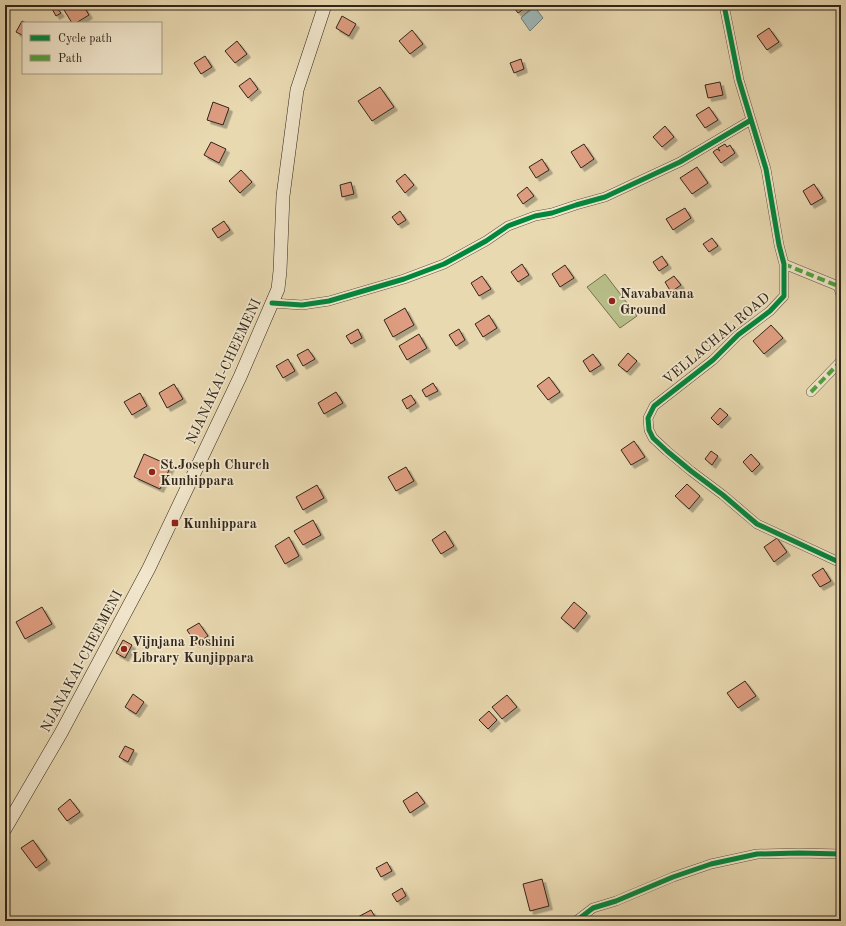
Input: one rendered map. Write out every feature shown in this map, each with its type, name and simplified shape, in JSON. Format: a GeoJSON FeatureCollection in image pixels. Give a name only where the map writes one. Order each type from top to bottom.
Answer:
{"type":"FeatureCollection","features":[{"type":"Feature","properties":{"kind":"main road","name":"NJANAKAI-CHEEMENI"},"geometry":{"type":"LineString","coordinates":[[5,829],[61,733],[149,568],[240,377],[278,289],[283,196],[297,90],[325,5]]}},
{"type":"Feature","properties":{"kind":"street","name":"VELLACHAL ROAD"},"geometry":{"type":"LineString","coordinates":[[724,5],[739,80],[766,169],[778,245],[784,264],[784,296],[770,311],[738,335],[713,360],[654,406],[648,418],[649,430],[653,438],[691,472],[723,494],[758,524],[841,563]]}},
{"type":"Feature","properties":{"kind":"street"},"geometry":{"type":"LineString","coordinates":[[272,303],[302,305],[329,302],[404,279],[444,264],[486,241],[508,226],[535,216],[552,213],[605,197],[680,162],[751,120]]}},
{"type":"Feature","properties":{"kind":"street"},"geometry":{"type":"LineString","coordinates":[[784,264],[838,286],[841,295]]}},
{"type":"Feature","properties":{"kind":"street"},"geometry":{"type":"LineString","coordinates":[[812,392],[841,361]]}},
{"type":"Feature","properties":{"kind":"street"},"geometry":{"type":"LineString","coordinates":[[576,921],[593,908],[616,901],[673,877],[711,864],[757,854],[841,854]]}},
{"type":"Feature","properties":{"kind":"green space","name":"Navabavana Ground"},"geometry":{"type":"Polygon","coordinates":[[[605,274],[637,316],[620,328],[587,287],[605,274]]]}},
{"type":"Feature","properties":{"kind":"water"},"geometry":{"type":"Polygon","coordinates":[[[534,6],[543,18],[530,31],[521,18],[534,6]]]}},
{"type":"Feature","properties":{"kind":"building"},"geometry":{"type":"Polygon","coordinates":[[[54,5],[61,13],[56,16],[51,7],[54,5]]]}},
{"type":"Feature","properties":{"kind":"building"},"geometry":{"type":"Polygon","coordinates":[[[61,5],[83,5],[89,15],[78,22],[71,22],[61,5]]]}},
{"type":"Feature","properties":{"kind":"building"},"geometry":{"type":"Polygon","coordinates":[[[512,5],[527,5],[528,6],[518,13],[512,5]]]}},
{"type":"Feature","properties":{"kind":"building"},"geometry":{"type":"Polygon","coordinates":[[[342,16],[356,24],[349,36],[336,28],[342,16]]]}},
{"type":"Feature","properties":{"kind":"building"},"geometry":{"type":"Polygon","coordinates":[[[22,21],[24,22],[22,22],[22,35],[16,32],[22,21]]]}},
{"type":"Feature","properties":{"kind":"building"},"geometry":{"type":"Polygon","coordinates":[[[769,28],[779,42],[767,50],[757,36],[769,28]]]}},
{"type":"Feature","properties":{"kind":"building"},"geometry":{"type":"Polygon","coordinates":[[[412,30],[423,44],[410,54],[399,41],[412,30]]]}},
{"type":"Feature","properties":{"kind":"building"},"geometry":{"type":"Polygon","coordinates":[[[237,41],[247,54],[235,63],[225,51],[237,41]]]}},
{"type":"Feature","properties":{"kind":"building"},"geometry":{"type":"Polygon","coordinates":[[[205,56],[212,67],[201,74],[194,63],[205,56]]]}},
{"type":"Feature","properties":{"kind":"building"},"geometry":{"type":"Polygon","coordinates":[[[521,59],[524,69],[514,73],[510,63],[521,59]]]}},
{"type":"Feature","properties":{"kind":"building"},"geometry":{"type":"Polygon","coordinates":[[[250,78],[258,89],[248,98],[239,86],[250,78]]]}},
{"type":"Feature","properties":{"kind":"building"},"geometry":{"type":"Polygon","coordinates":[[[720,82],[723,95],[708,98],[705,85],[720,82]]]}},
{"type":"Feature","properties":{"kind":"building"},"geometry":{"type":"Polygon","coordinates":[[[380,87],[394,107],[372,121],[358,101],[380,87]]]}},
{"type":"Feature","properties":{"kind":"building"},"geometry":{"type":"Polygon","coordinates":[[[213,102],[229,108],[223,125],[207,120],[213,102]]]}},
{"type":"Feature","properties":{"kind":"building"},"geometry":{"type":"Polygon","coordinates":[[[709,107],[718,120],[705,128],[696,115],[709,107]]]}},
{"type":"Feature","properties":{"kind":"building"},"geometry":{"type":"Polygon","coordinates":[[[665,126],[674,137],[662,147],[653,137],[665,126]]]}},
{"type":"Feature","properties":{"kind":"building"},"geometry":{"type":"Polygon","coordinates":[[[211,142],[226,149],[219,163],[204,155],[211,142]]]}},
{"type":"Feature","properties":{"kind":"building"},"geometry":{"type":"Polygon","coordinates":[[[584,144],[594,159],[581,168],[571,152],[584,144]]]}},
{"type":"Feature","properties":{"kind":"building"},"geometry":{"type":"Polygon","coordinates":[[[725,144],[727,147],[730,145],[735,153],[721,163],[713,152],[717,149],[720,151],[718,148],[725,144]]]}},
{"type":"Feature","properties":{"kind":"building"},"geometry":{"type":"Polygon","coordinates":[[[542,159],[549,170],[536,178],[529,167],[542,159]]]}},
{"type":"Feature","properties":{"kind":"building"},"geometry":{"type":"Polygon","coordinates":[[[697,167],[708,183],[692,194],[680,178],[697,167]]]}},
{"type":"Feature","properties":{"kind":"building"},"geometry":{"type":"Polygon","coordinates":[[[241,170],[252,182],[240,193],[229,181],[241,170]]]}},
{"type":"Feature","properties":{"kind":"building"},"geometry":{"type":"Polygon","coordinates":[[[405,174],[414,185],[405,193],[396,181],[405,174]]]}},
{"type":"Feature","properties":{"kind":"building"},"geometry":{"type":"Polygon","coordinates":[[[351,182],[354,194],[342,197],[340,185],[351,182]]]}},
{"type":"Feature","properties":{"kind":"building"},"geometry":{"type":"Polygon","coordinates":[[[814,184],[823,198],[811,205],[803,191],[814,184]]]}},
{"type":"Feature","properties":{"kind":"building"},"geometry":{"type":"Polygon","coordinates":[[[527,187],[534,196],[523,204],[517,195],[527,187]]]}},
{"type":"Feature","properties":{"kind":"building"},"geometry":{"type":"Polygon","coordinates":[[[685,208],[691,218],[673,230],[666,219],[685,208]]]}},
{"type":"Feature","properties":{"kind":"building"},"geometry":{"type":"Polygon","coordinates":[[[400,211],[406,220],[398,225],[392,217],[400,211]]]}},
{"type":"Feature","properties":{"kind":"building"},"geometry":{"type":"Polygon","coordinates":[[[224,221],[230,230],[218,238],[212,229],[224,221]]]}},
{"type":"Feature","properties":{"kind":"building"},"geometry":{"type":"Polygon","coordinates":[[[712,238],[718,246],[709,252],[703,244],[712,238]]]}},
{"type":"Feature","properties":{"kind":"building"},"geometry":{"type":"Polygon","coordinates":[[[662,256],[668,265],[659,271],[653,262],[662,256]]]}},
{"type":"Feature","properties":{"kind":"building"},"geometry":{"type":"Polygon","coordinates":[[[522,264],[529,275],[518,282],[511,272],[522,264]]]}},
{"type":"Feature","properties":{"kind":"building"},"geometry":{"type":"Polygon","coordinates":[[[565,265],[574,278],[560,287],[552,274],[565,265]]]}},
{"type":"Feature","properties":{"kind":"building"},"geometry":{"type":"Polygon","coordinates":[[[482,276],[491,289],[479,296],[471,283],[482,276]]]}},
{"type":"Feature","properties":{"kind":"building"},"geometry":{"type":"Polygon","coordinates":[[[674,276],[681,285],[671,292],[665,282],[674,276]]]}},
{"type":"Feature","properties":{"kind":"building"},"geometry":{"type":"Polygon","coordinates":[[[405,308],[414,325],[393,337],[384,320],[405,308]]]}},
{"type":"Feature","properties":{"kind":"building"},"geometry":{"type":"Polygon","coordinates":[[[489,315],[497,328],[483,337],[475,324],[489,315]]]}},
{"type":"Feature","properties":{"kind":"building"},"geometry":{"type":"Polygon","coordinates":[[[771,325],[783,338],[764,354],[753,341],[771,325]]]}},
{"type":"Feature","properties":{"kind":"building"},"geometry":{"type":"Polygon","coordinates":[[[358,329],[362,338],[351,344],[346,336],[358,329]]]}},
{"type":"Feature","properties":{"kind":"building"},"geometry":{"type":"Polygon","coordinates":[[[459,329],[465,340],[456,346],[449,335],[459,329]]]}},
{"type":"Feature","properties":{"kind":"building"},"geometry":{"type":"Polygon","coordinates":[[[419,334],[427,348],[407,360],[399,346],[419,334]]]}},
{"type":"Feature","properties":{"kind":"building"},"geometry":{"type":"Polygon","coordinates":[[[308,349],[315,359],[303,366],[297,355],[308,349]]]}},
{"type":"Feature","properties":{"kind":"building"},"geometry":{"type":"Polygon","coordinates":[[[628,353],[637,361],[627,372],[618,365],[628,353]]]}},
{"type":"Feature","properties":{"kind":"building"},"geometry":{"type":"Polygon","coordinates":[[[593,354],[601,365],[590,372],[583,361],[593,354]]]}},
{"type":"Feature","properties":{"kind":"building"},"geometry":{"type":"Polygon","coordinates":[[[288,359],[295,371],[283,378],[276,366],[288,359]]]}},
{"type":"Feature","properties":{"kind":"building"},"geometry":{"type":"Polygon","coordinates":[[[549,377],[560,392],[548,400],[537,386],[549,377]]]}},
{"type":"Feature","properties":{"kind":"building"},"geometry":{"type":"Polygon","coordinates":[[[433,383],[438,391],[426,397],[422,390],[433,383]]]}},
{"type":"Feature","properties":{"kind":"building"},"geometry":{"type":"Polygon","coordinates":[[[174,384],[183,399],[167,408],[159,393],[174,384]]]}},
{"type":"Feature","properties":{"kind":"building"},"geometry":{"type":"Polygon","coordinates":[[[336,392],[343,403],[324,414],[318,403],[336,392]]]}},
{"type":"Feature","properties":{"kind":"building"},"geometry":{"type":"Polygon","coordinates":[[[140,393],[147,406],[132,415],[124,402],[140,393]]]}},
{"type":"Feature","properties":{"kind":"building"},"geometry":{"type":"Polygon","coordinates":[[[411,395],[416,403],[407,409],[402,400],[411,395]]]}},
{"type":"Feature","properties":{"kind":"building"},"geometry":{"type":"Polygon","coordinates":[[[720,408],[728,415],[718,425],[711,418],[720,408]]]}},
{"type":"Feature","properties":{"kind":"building"},"geometry":{"type":"Polygon","coordinates":[[[634,441],[645,457],[631,465],[621,450],[634,441]]]}},
{"type":"Feature","properties":{"kind":"building"},"geometry":{"type":"Polygon","coordinates":[[[711,451],[718,456],[712,465],[705,459],[711,451]]]}},
{"type":"Feature","properties":{"kind":"building","name":"St.Joseph Church Kunhippara"},"geometry":{"type":"Polygon","coordinates":[[[144,454],[171,466],[160,489],[134,477],[144,454]]]}},
{"type":"Feature","properties":{"kind":"building"},"geometry":{"type":"Polygon","coordinates":[[[751,454],[760,464],[752,472],[743,462],[751,454]]]}},
{"type":"Feature","properties":{"kind":"building"},"geometry":{"type":"Polygon","coordinates":[[[406,467],[414,481],[396,491],[388,477],[406,467]]]}},
{"type":"Feature","properties":{"kind":"building"},"geometry":{"type":"Polygon","coordinates":[[[687,484],[700,496],[689,509],[675,496],[687,484]]]}},
{"type":"Feature","properties":{"kind":"building"},"geometry":{"type":"Polygon","coordinates":[[[317,485],[324,498],[303,510],[296,497],[317,485]]]}},
{"type":"Feature","properties":{"kind":"building"},"geometry":{"type":"Polygon","coordinates":[[[313,520],[321,535],[303,545],[294,531],[313,520]]]}},
{"type":"Feature","properties":{"kind":"building"},"geometry":{"type":"Polygon","coordinates":[[[445,531],[454,546],[441,554],[432,540],[445,531]]]}},
{"type":"Feature","properties":{"kind":"building"},"geometry":{"type":"Polygon","coordinates":[[[289,537],[299,556],[285,564],[275,546],[289,537]]]}},
{"type":"Feature","properties":{"kind":"building"},"geometry":{"type":"Polygon","coordinates":[[[777,538],[787,552],[774,562],[764,547],[777,538]]]}},
{"type":"Feature","properties":{"kind":"building"},"geometry":{"type":"Polygon","coordinates":[[[823,568],[831,581],[820,587],[812,575],[823,568]]]}},
{"type":"Feature","properties":{"kind":"building"},"geometry":{"type":"Polygon","coordinates":[[[574,602],[587,613],[574,629],[561,618],[574,602]]]}},
{"type":"Feature","properties":{"kind":"building"},"geometry":{"type":"Polygon","coordinates":[[[42,607],[52,624],[25,639],[16,622],[42,607]]]}},
{"type":"Feature","properties":{"kind":"building"},"geometry":{"type":"Polygon","coordinates":[[[199,623],[208,636],[196,644],[187,630],[199,623]]]}},
{"type":"Feature","properties":{"kind":"building","name":"Vijnjana Poshini Library Kunjippara"},"geometry":{"type":"Polygon","coordinates":[[[123,640],[132,645],[125,658],[116,653],[123,640]]]}},
{"type":"Feature","properties":{"kind":"building"},"geometry":{"type":"Polygon","coordinates":[[[745,681],[756,696],[738,708],[727,693],[745,681]]]}},
{"type":"Feature","properties":{"kind":"building"},"geometry":{"type":"Polygon","coordinates":[[[133,694],[144,702],[136,714],[125,707],[133,694]]]}},
{"type":"Feature","properties":{"kind":"building"},"geometry":{"type":"Polygon","coordinates":[[[507,695],[517,707],[502,719],[492,707],[507,695]]]}},
{"type":"Feature","properties":{"kind":"building"},"geometry":{"type":"Polygon","coordinates":[[[489,711],[497,720],[488,729],[479,720],[489,711]]]}},
{"type":"Feature","properties":{"kind":"building"},"geometry":{"type":"Polygon","coordinates":[[[125,746],[134,750],[128,762],[119,757],[125,746]]]}},
{"type":"Feature","properties":{"kind":"building"},"geometry":{"type":"Polygon","coordinates":[[[417,792],[425,803],[410,813],[403,801],[417,792]]]}},
{"type":"Feature","properties":{"kind":"building"},"geometry":{"type":"Polygon","coordinates":[[[70,799],[80,812],[67,821],[58,809],[70,799]]]}},
{"type":"Feature","properties":{"kind":"building"},"geometry":{"type":"Polygon","coordinates":[[[33,840],[47,860],[36,868],[21,848],[33,840]]]}},
{"type":"Feature","properties":{"kind":"building"},"geometry":{"type":"Polygon","coordinates":[[[387,862],[392,871],[381,877],[376,868],[387,862]]]}},
{"type":"Feature","properties":{"kind":"building"},"geometry":{"type":"Polygon","coordinates":[[[542,879],[549,906],[530,911],[523,884],[542,879]]]}},
{"type":"Feature","properties":{"kind":"building"},"geometry":{"type":"Polygon","coordinates":[[[402,888],[406,896],[397,902],[392,894],[402,888]]]}},
{"type":"Feature","properties":{"kind":"building"},"geometry":{"type":"Polygon","coordinates":[[[371,910],[377,920],[358,921],[356,918],[371,910]]]}},
{"type":"Feature","properties":{"kind":"marked path"},"geometry":{"type":"LineString","coordinates":[[784,264],[838,286],[841,295]]}},
{"type":"Feature","properties":{"kind":"marked path"},"geometry":{"type":"LineString","coordinates":[[811,392],[841,361]]}},
{"type":"Feature","properties":{"kind":"cycle path"},"geometry":{"type":"LineString","coordinates":[[724,5],[739,80],[766,169],[779,245],[784,264],[784,296],[770,311],[738,335],[713,360],[654,406],[648,418],[649,430],[653,438],[667,451],[757,524],[841,563]]}},
{"type":"Feature","properties":{"kind":"cycle path"},"geometry":{"type":"LineString","coordinates":[[272,303],[302,305],[329,301],[404,279],[444,264],[486,241],[508,226],[535,216],[552,213],[605,197],[680,162],[751,120]]}},
{"type":"Feature","properties":{"kind":"cycle path"},"geometry":{"type":"LineString","coordinates":[[576,921],[593,908],[616,901],[673,877],[711,864],[757,854],[841,854]]}},
{"type":"Feature","properties":{"kind":"place","name":"Navabavana Ground"},"geometry":{"type":"Point","coordinates":[612,301]}},
{"type":"Feature","properties":{"kind":"place","name":"St.Joseph Church Kunhippara"},"geometry":{"type":"Point","coordinates":[152,472]}},
{"type":"Feature","properties":{"kind":"place","name":"Kunhippara"},"geometry":{"type":"Point","coordinates":[175,523]}},
{"type":"Feature","properties":{"kind":"place","name":"Vijnjana Poshini Library Kunjippara"},"geometry":{"type":"Point","coordinates":[124,649]}}]}
